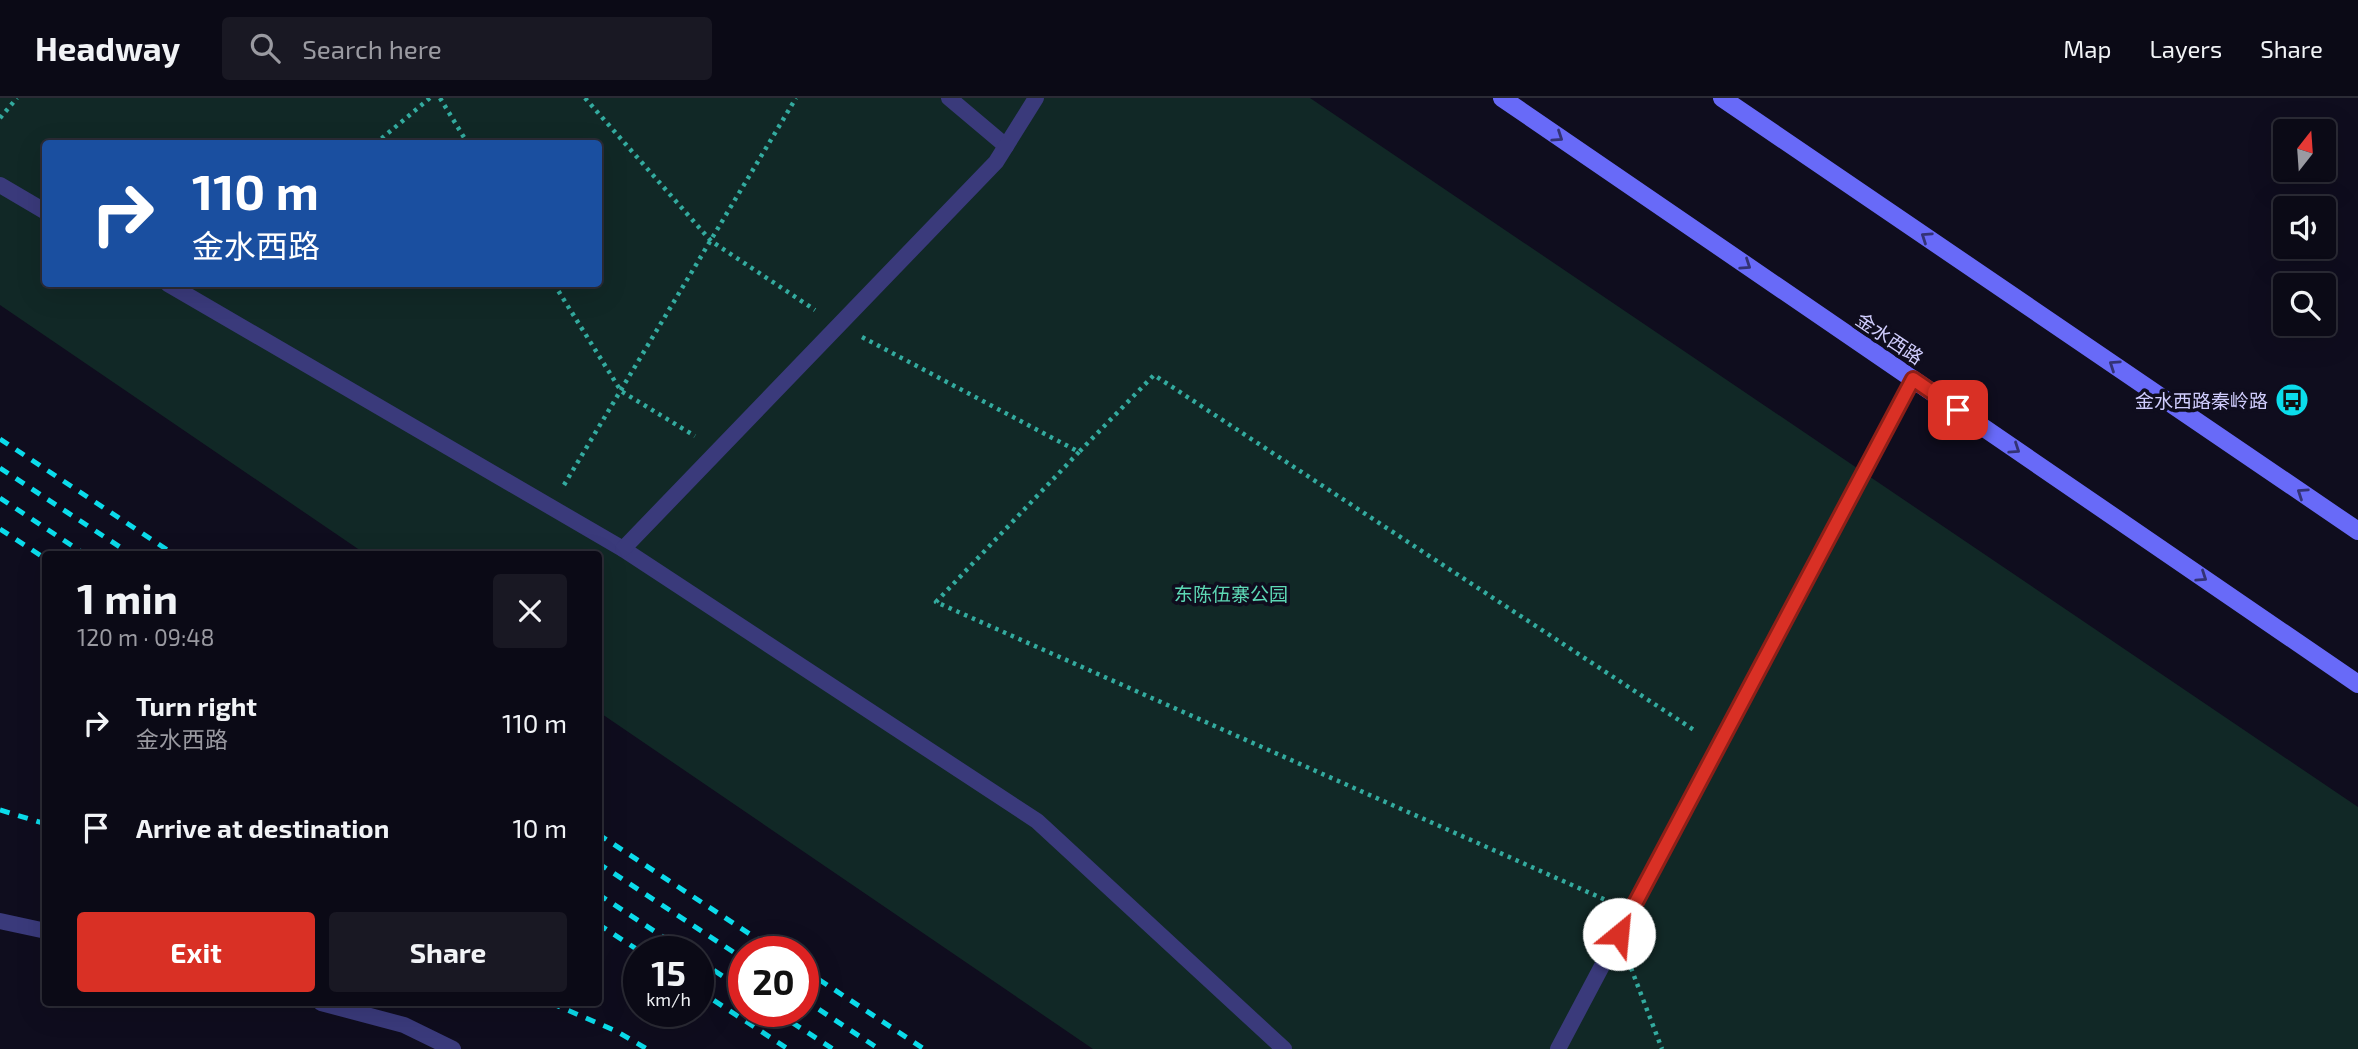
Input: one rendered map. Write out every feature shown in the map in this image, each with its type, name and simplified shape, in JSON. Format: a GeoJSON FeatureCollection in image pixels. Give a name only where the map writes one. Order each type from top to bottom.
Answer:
{"type":"FeatureCollection","features":[{"type":"Feature","properties":{"kind":"main road","name":"金水西路"},"geometry":{"type":"LineString","coordinates":[[1502,98],[2358,684]]}},
{"type":"Feature","properties":{"kind":"main road"},"geometry":{"type":"LineString","coordinates":[[1722,98],[2358,531]]}},
{"type":"Feature","properties":{"kind":"lane"},"geometry":{"type":"LineString","coordinates":[[949,98],[1006,146]]}},
{"type":"Feature","properties":{"kind":"lane"},"geometry":{"type":"LineString","coordinates":[[622,549],[996,162],[1036,98]]}},
{"type":"Feature","properties":{"kind":"lane"},"geometry":{"type":"LineString","coordinates":[[0,185],[42,210]]}},
{"type":"Feature","properties":{"kind":"lane"},"geometry":{"type":"LineString","coordinates":[[173,287],[622,549],[1037,821],[1284,1049]]}},
{"type":"Feature","properties":{"kind":"lane"},"geometry":{"type":"LineString","coordinates":[[1558,1049],[1913,379]]}},
{"type":"Feature","properties":{"kind":"lane"},"geometry":{"type":"LineString","coordinates":[[0,921],[42,930]]}},
{"type":"Feature","properties":{"kind":"lane"},"geometry":{"type":"LineString","coordinates":[[332,1006],[404,1025],[453,1049]]}},
{"type":"Feature","properties":{"kind":"path"},"geometry":{"type":"LineString","coordinates":[[0,118],[17,98]]}},
{"type":"Feature","properties":{"kind":"path"},"geometry":{"type":"LineString","coordinates":[[380,140],[430,98]]}},
{"type":"Feature","properties":{"kind":"path"},"geometry":{"type":"LineString","coordinates":[[440,98],[466,140]]}},
{"type":"Feature","properties":{"kind":"path"},"geometry":{"type":"LineString","coordinates":[[584,98],[710,241],[838,325],[1079,452]]}},
{"type":"Feature","properties":{"kind":"path"},"geometry":{"type":"LineString","coordinates":[[551,507],[796,98]]}},
{"type":"Feature","properties":{"kind":"path"},"geometry":{"type":"LineString","coordinates":[[556,287],[621,391],[718,450]]}},
{"type":"Feature","properties":{"kind":"path"},"geometry":{"type":"LineString","coordinates":[[1631,911],[936,602],[1154,375],[1718,746]]}},
{"type":"Feature","properties":{"kind":"path"},"geometry":{"type":"LineString","coordinates":[[1619,934],[1662,1049]]}},
{"type":"Feature","properties":{"kind":"green space","name":"东陈伍寨公园"},"geometry":{"type":"Polygon","coordinates":[[[0,98],[1310,98],[2358,807],[2358,1049],[1093,1049],[602,714],[602,551],[361,551],[0,305],[0,98]]]}},
{"type":"Feature","properties":{"kind":"railway"},"geometry":{"type":"LineString","coordinates":[[0,439],[169,551]]}},
{"type":"Feature","properties":{"kind":"railway"},"geometry":{"type":"LineString","coordinates":[[0,468],[126,551]]}},
{"type":"Feature","properties":{"kind":"railway"},"geometry":{"type":"LineString","coordinates":[[0,498],[80,551]]}},
{"type":"Feature","properties":{"kind":"railway"},"geometry":{"type":"LineString","coordinates":[[0,529],[42,556]]}},
{"type":"Feature","properties":{"kind":"railway"},"geometry":{"type":"LineString","coordinates":[[0,810],[42,823]]}},
{"type":"Feature","properties":{"kind":"railway"},"geometry":{"type":"LineString","coordinates":[[602,837],[753,936]]}},
{"type":"Feature","properties":{"kind":"railway"},"geometry":{"type":"LineString","coordinates":[[602,866],[728,948]]}},
{"type":"Feature","properties":{"kind":"railway"},"geometry":{"type":"LineString","coordinates":[[602,897],[662,936]]}},
{"type":"Feature","properties":{"kind":"railway"},"geometry":{"type":"LineString","coordinates":[[602,927],[623,940]]}},
{"type":"Feature","properties":{"kind":"railway"},"geometry":{"type":"LineString","coordinates":[[714,970],[728,980]]}},
{"type":"Feature","properties":{"kind":"railway"},"geometry":{"type":"LineString","coordinates":[[819,980],[924,1049]]}},
{"type":"Feature","properties":{"kind":"railway"},"geometry":{"type":"LineString","coordinates":[[714,1000],[788,1049]]}},
{"type":"Feature","properties":{"kind":"railway"},"geometry":{"type":"LineString","coordinates":[[558,1006],[616,1031],[647,1049]]}},
{"type":"Feature","properties":{"kind":"railway"},"geometry":{"type":"LineString","coordinates":[[819,1010],[879,1049]]}},
{"type":"Feature","properties":{"kind":"railway"},"geometry":{"type":"LineString","coordinates":[[799,1027],[833,1049]]}},
{"type":"Feature","properties":{"kind":"place","name":"金水西路秦岭路"},"geometry":{"type":"Point","coordinates":[2292,400]}},
{"type":"Feature","properties":{"kind":"route"},"geometry":{"type":"LineString","coordinates":[[1619,934],[1913,379],[1958,410]]}}]}
